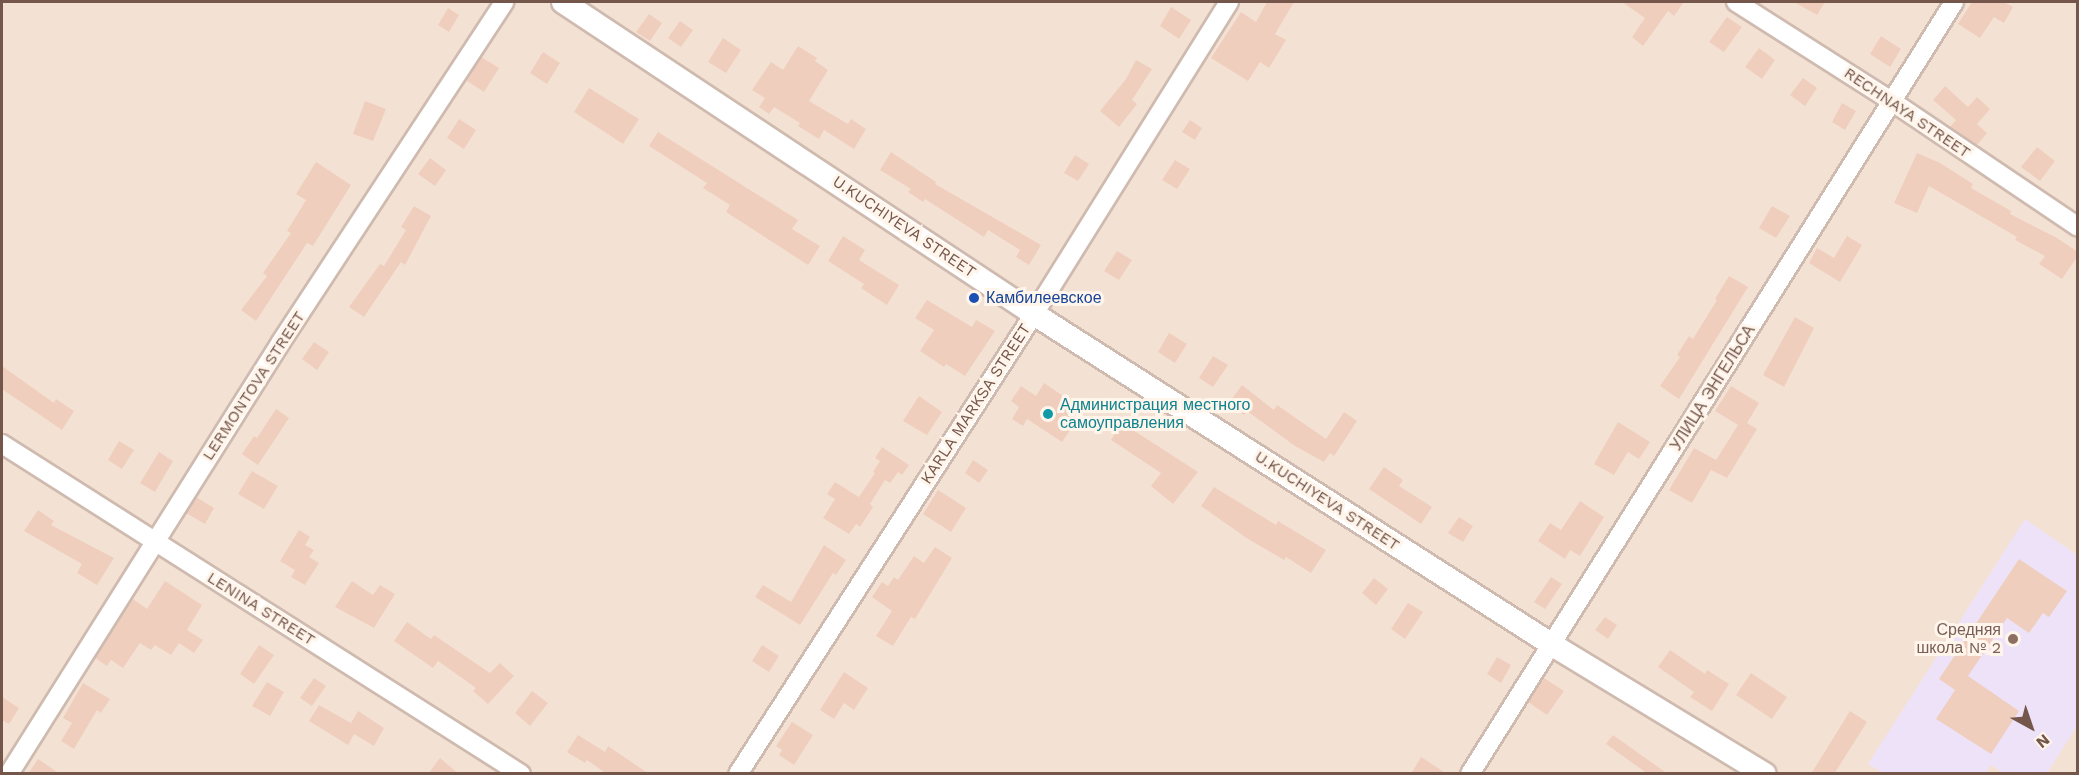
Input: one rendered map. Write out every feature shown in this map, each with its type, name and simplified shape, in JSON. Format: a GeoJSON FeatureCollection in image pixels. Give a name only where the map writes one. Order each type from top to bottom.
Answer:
{"type":"FeatureCollection","features":[{"type":"Feature","properties":{"kind":"street","name":"LERMONTOVA STREET"},"geometry":{"type":"LineString","coordinates":[[9,774],[154,542],[504,2]]}},
{"type":"Feature","properties":{"kind":"street","name":"U.KUCHIYEVA STREET"},"geometry":{"type":"LineString","coordinates":[[563,2],[1034,314],[1551,644],[1765,774]]}},
{"type":"Feature","properties":{"kind":"street","name":"KARLA MARKSA STREET"},"geometry":{"type":"LineString","coordinates":[[738,774],[1034,314],[1229,2]]}},
{"type":"Feature","properties":{"kind":"street","name":"RECHNAYA STREET"},"geometry":{"type":"LineString","coordinates":[[1736,2],[1893,102],[2078,227]]}},
{"type":"Feature","properties":{"kind":"street","name":"УЛИЦА ЭНГЕЛЬСА"},"geometry":{"type":"LineString","coordinates":[[1470,774],[1713,390],[1810,229],[1893,102],[1954,2]]}},
{"type":"Feature","properties":{"kind":"street","name":"LENINA STREET"},"geometry":{"type":"LineString","coordinates":[[2,444],[521,774]]}},
{"type":"Feature","properties":{"kind":"shaded area","name":"Камбилеевское"},"geometry":{"type":"Polygon","coordinates":[[[2,2],[2077,2],[2077,773],[2,773],[2,2]]]}},
{"type":"Feature","properties":{"kind":"shaded area","name":"Средняя школа № 2"},"geometry":{"type":"Polygon","coordinates":[[[2025,519],[2077,555],[2077,726],[2047,773],[2003,773],[1991,765],[1985,773],[1883,773],[1868,764],[2025,519]]]}},
{"type":"Feature","properties":{"kind":"building"},"geometry":{"type":"Polygon","coordinates":[[[1267,2],[1294,2],[1275,34],[1286,40],[1269,68],[1260,62],[1248,81],[1211,58],[1241,12],[1256,22],[1267,2]]]}},
{"type":"Feature","properties":{"kind":"building"},"geometry":{"type":"Polygon","coordinates":[[[1622,2],[1684,2],[1674,16],[1668,11],[1643,46],[1632,37],[1645,18],[1622,2]]]}},
{"type":"Feature","properties":{"kind":"building"},"geometry":{"type":"Polygon","coordinates":[[[1794,2],[1825,2],[1817,15],[1794,2]]]}},
{"type":"Feature","properties":{"kind":"building"},"geometry":{"type":"Polygon","coordinates":[[[1972,2],[2004,2],[2013,7],[2004,23],[1994,17],[1980,38],[1958,24],[1972,2]]]}},
{"type":"Feature","properties":{"kind":"building"},"geometry":{"type":"Polygon","coordinates":[[[1171,7],[1191,20],[1179,39],[1160,26],[1171,7]]]}},
{"type":"Feature","properties":{"kind":"building"},"geometry":{"type":"Polygon","coordinates":[[[448,8],[459,15],[449,32],[438,25],[448,8]]]}},
{"type":"Feature","properties":{"kind":"building"},"geometry":{"type":"Polygon","coordinates":[[[649,14],[662,23],[650,41],[636,32],[649,14]]]}},
{"type":"Feature","properties":{"kind":"building"},"geometry":{"type":"Polygon","coordinates":[[[1727,17],[1742,27],[1724,52],[1709,42],[1727,17]]]}},
{"type":"Feature","properties":{"kind":"building"},"geometry":{"type":"Polygon","coordinates":[[[680,21],[693,30],[681,47],[668,38],[680,21]]]}},
{"type":"Feature","properties":{"kind":"building"},"geometry":{"type":"Polygon","coordinates":[[[1881,36],[1901,49],[1890,67],[1870,54],[1881,36]]]}},
{"type":"Feature","properties":{"kind":"building"},"geometry":{"type":"Polygon","coordinates":[[[723,38],[741,50],[726,73],[708,62],[723,38]]]}},
{"type":"Feature","properties":{"kind":"building"},"geometry":{"type":"Polygon","coordinates":[[[798,46],[817,58],[815,61],[828,70],[809,101],[848,124],[851,119],[866,129],[854,149],[824,130],[819,139],[798,126],[800,123],[774,107],[769,114],[759,107],[765,98],[752,90],[771,62],[783,70],[798,46]]]}},
{"type":"Feature","properties":{"kind":"building"},"geometry":{"type":"Polygon","coordinates":[[[1759,48],[1775,60],[1762,79],[1745,67],[1759,48]]]}},
{"type":"Feature","properties":{"kind":"building"},"geometry":{"type":"Polygon","coordinates":[[[543,52],[560,63],[547,84],[530,73],[543,52]]]}},
{"type":"Feature","properties":{"kind":"building"},"geometry":{"type":"Polygon","coordinates":[[[481,57],[499,68],[484,92],[467,81],[481,57]]]}},
{"type":"Feature","properties":{"kind":"building"},"geometry":{"type":"Polygon","coordinates":[[[1136,60],[1152,69],[1132,100],[1137,104],[1119,127],[1100,111],[1126,79],[1136,60]]]}},
{"type":"Feature","properties":{"kind":"building"},"geometry":{"type":"Polygon","coordinates":[[[1803,78],[1817,88],[1805,106],[1790,95],[1803,78]]]}},
{"type":"Feature","properties":{"kind":"building"},"geometry":{"type":"Polygon","coordinates":[[[1945,86],[1968,107],[1977,97],[1990,109],[1977,124],[1987,133],[1977,145],[1950,127],[1956,120],[1933,100],[1945,86]]]}},
{"type":"Feature","properties":{"kind":"building"},"geometry":{"type":"Polygon","coordinates":[[[589,88],[639,119],[623,144],[574,112],[589,88]]]}},
{"type":"Feature","properties":{"kind":"building"},"geometry":{"type":"Polygon","coordinates":[[[365,101],[386,109],[373,141],[353,134],[365,101]]]}},
{"type":"Feature","properties":{"kind":"building"},"geometry":{"type":"Polygon","coordinates":[[[1842,103],[1856,111],[1845,130],[1832,122],[1842,103]]]}},
{"type":"Feature","properties":{"kind":"building"},"geometry":{"type":"Polygon","coordinates":[[[459,119],[476,130],[464,149],[447,138],[459,119]]]}},
{"type":"Feature","properties":{"kind":"building"},"geometry":{"type":"Polygon","coordinates":[[[1190,120],[1202,128],[1195,140],[1182,132],[1190,120]]]}},
{"type":"Feature","properties":{"kind":"building"},"geometry":{"type":"Polygon","coordinates":[[[658,132],[798,220],[792,229],[820,246],[808,265],[726,212],[730,205],[703,188],[707,183],[649,146],[658,132]]]}},
{"type":"Feature","properties":{"kind":"building"},"geometry":{"type":"Polygon","coordinates":[[[2037,147],[2055,161],[2040,181],[2021,167],[2037,147]]]}},
{"type":"Feature","properties":{"kind":"building"},"geometry":{"type":"Polygon","coordinates":[[[891,152],[936,182],[935,184],[1041,245],[1029,265],[1016,257],[1020,250],[988,230],[984,237],[925,199],[923,202],[908,192],[911,189],[880,170],[891,152]]]}},
{"type":"Feature","properties":{"kind":"building"},"geometry":{"type":"Polygon","coordinates":[[[1917,153],[1940,163],[1973,184],[1971,188],[2011,211],[2010,214],[2057,238],[2078,252],[2078,256],[2062,279],[2039,264],[2045,256],[2015,240],[2017,237],[1929,186],[1917,213],[1894,203],[1917,153]]]}},
{"type":"Feature","properties":{"kind":"building"},"geometry":{"type":"Polygon","coordinates":[[[1075,155],[1089,164],[1078,181],[1064,173],[1075,155]]]}},
{"type":"Feature","properties":{"kind":"building"},"geometry":{"type":"Polygon","coordinates":[[[430,158],[446,170],[435,186],[418,174],[430,158]]]}},
{"type":"Feature","properties":{"kind":"building"},"geometry":{"type":"Polygon","coordinates":[[[1175,160],[1190,169],[1177,189],[1162,180],[1175,160]]]}},
{"type":"Feature","properties":{"kind":"building"},"geometry":{"type":"Polygon","coordinates":[[[316,162],[351,185],[313,246],[307,243],[256,321],[241,310],[267,276],[263,273],[291,233],[287,231],[306,200],[296,194],[316,162]]]}},
{"type":"Feature","properties":{"kind":"building"},"geometry":{"type":"Polygon","coordinates":[[[414,206],[431,216],[405,265],[401,262],[364,317],[349,307],[380,264],[384,266],[406,230],[401,227],[414,206]]]}},
{"type":"Feature","properties":{"kind":"building"},"geometry":{"type":"Polygon","coordinates":[[[1772,206],[1790,216],[1776,238],[1759,228],[1772,206]]]}},
{"type":"Feature","properties":{"kind":"building"},"geometry":{"type":"Polygon","coordinates":[[[843,236],[865,250],[859,260],[899,285],[887,305],[861,288],[864,284],[828,261],[843,236]]]}},
{"type":"Feature","properties":{"kind":"building"},"geometry":{"type":"Polygon","coordinates":[[[1847,236],[1862,245],[1840,282],[1809,263],[1817,248],[1834,258],[1847,236]]]}},
{"type":"Feature","properties":{"kind":"building"},"geometry":{"type":"Polygon","coordinates":[[[1117,251],[1132,260],[1119,280],[1104,271],[1117,251]]]}},
{"type":"Feature","properties":{"kind":"building"},"geometry":{"type":"Polygon","coordinates":[[[1729,276],[1748,287],[1679,399],[1660,386],[1680,357],[1677,355],[1689,336],[1693,339],[1729,276]]]}},
{"type":"Feature","properties":{"kind":"building"},"geometry":{"type":"Polygon","coordinates":[[[927,300],[972,327],[976,320],[995,331],[965,376],[946,364],[944,367],[920,351],[934,330],[915,318],[927,300]]]}},
{"type":"Feature","properties":{"kind":"building"},"geometry":{"type":"Polygon","coordinates":[[[1795,317],[1814,328],[1784,387],[1763,375],[1795,317]]]}},
{"type":"Feature","properties":{"kind":"building"},"geometry":{"type":"Polygon","coordinates":[[[1169,333],[1187,344],[1175,363],[1158,352],[1169,333]]]}},
{"type":"Feature","properties":{"kind":"building"},"geometry":{"type":"Polygon","coordinates":[[[314,342],[329,352],[317,370],[302,359],[314,342]]]}},
{"type":"Feature","properties":{"kind":"building"},"geometry":{"type":"Polygon","coordinates":[[[1213,356],[1228,365],[1213,387],[1199,378],[1213,356]]]}},
{"type":"Feature","properties":{"kind":"building"},"geometry":{"type":"Polygon","coordinates":[[[2,366],[54,403],[56,399],[74,411],[62,430],[2,389],[2,366]]]}},
{"type":"Feature","properties":{"kind":"building","name":"Администрация местного самоуправления"},"geometry":{"type":"Polygon","coordinates":[[[1044,383],[1084,410],[1062,442],[1027,419],[1023,426],[1012,419],[1019,407],[1011,401],[1021,386],[1036,396],[1044,383]]]}},
{"type":"Feature","properties":{"kind":"building"},"geometry":{"type":"Polygon","coordinates":[[[1242,385],[1274,410],[1277,405],[1326,439],[1344,412],[1357,421],[1334,456],[1330,453],[1324,462],[1295,446],[1247,411],[1244,415],[1229,403],[1242,385]]]}},
{"type":"Feature","properties":{"kind":"building"},"geometry":{"type":"Polygon","coordinates":[[[1731,386],[1759,403],[1747,423],[1757,429],[1727,478],[1711,470],[1692,503],[1669,490],[1694,448],[1716,460],[1738,425],[1715,411],[1731,386]]]}},
{"type":"Feature","properties":{"kind":"building"},"geometry":{"type":"Polygon","coordinates":[[[919,396],[942,412],[927,435],[903,421],[919,396]]]}},
{"type":"Feature","properties":{"kind":"building"},"geometry":{"type":"Polygon","coordinates":[[[276,409],[289,418],[258,465],[242,454],[254,436],[257,438],[276,409]]]}},
{"type":"Feature","properties":{"kind":"building"},"geometry":{"type":"Polygon","coordinates":[[[1618,422],[1650,442],[1639,459],[1628,452],[1614,475],[1594,464],[1618,422]]]}},
{"type":"Feature","properties":{"kind":"building"},"geometry":{"type":"Polygon","coordinates":[[[1122,423],[1198,472],[1173,504],[1151,486],[1161,473],[1111,440],[1122,423]]]}},
{"type":"Feature","properties":{"kind":"building"},"geometry":{"type":"Polygon","coordinates":[[[119,441],[134,450],[122,469],[108,460],[119,441]]]}},
{"type":"Feature","properties":{"kind":"building"},"geometry":{"type":"Polygon","coordinates":[[[882,447],[909,465],[902,475],[898,472],[890,483],[885,480],[870,504],[873,507],[860,527],[856,524],[849,534],[823,518],[835,499],[827,494],[835,482],[859,497],[875,473],[873,472],[880,461],[875,458],[882,447]]]}},
{"type":"Feature","properties":{"kind":"building"},"geometry":{"type":"Polygon","coordinates":[[[159,452],[173,461],[155,492],[140,483],[159,452]]]}},
{"type":"Feature","properties":{"kind":"building"},"geometry":{"type":"Polygon","coordinates":[[[973,460],[988,470],[979,483],[965,473],[973,460]]]}},
{"type":"Feature","properties":{"kind":"building"},"geometry":{"type":"Polygon","coordinates":[[[1384,467],[1403,480],[1399,486],[1432,507],[1421,524],[1369,489],[1384,467]]]}},
{"type":"Feature","properties":{"kind":"building"},"geometry":{"type":"Polygon","coordinates":[[[252,471],[278,486],[264,509],[238,494],[252,471]]]}},
{"type":"Feature","properties":{"kind":"building"},"geometry":{"type":"Polygon","coordinates":[[[1214,487],[1276,525],[1278,521],[1326,550],[1311,573],[1286,557],[1284,560],[1245,537],[1201,506],[1214,487]]]}},
{"type":"Feature","properties":{"kind":"building"},"geometry":{"type":"Polygon","coordinates":[[[938,490],[966,508],[951,532],[923,514],[938,490]]]}},
{"type":"Feature","properties":{"kind":"building"},"geometry":{"type":"Polygon","coordinates":[[[196,497],[214,508],[205,524],[186,513],[196,497]]]}},
{"type":"Feature","properties":{"kind":"building"},"geometry":{"type":"Polygon","coordinates":[[[1580,501],[1604,517],[1580,556],[1570,550],[1565,559],[1538,541],[1550,523],[1561,530],[1580,501]]]}},
{"type":"Feature","properties":{"kind":"building"},"geometry":{"type":"Polygon","coordinates":[[[38,510],[54,521],[51,525],[114,558],[97,585],[77,573],[82,564],[24,531],[38,510]]]}},
{"type":"Feature","properties":{"kind":"building"},"geometry":{"type":"Polygon","coordinates":[[[1459,517],[1473,526],[1463,542],[1448,533],[1459,517]]]}},
{"type":"Feature","properties":{"kind":"building"},"geometry":{"type":"Polygon","coordinates":[[[299,530],[310,537],[305,545],[314,550],[309,557],[319,563],[305,585],[291,577],[295,570],[280,561],[299,530]]]}},
{"type":"Feature","properties":{"kind":"building"},"geometry":{"type":"Polygon","coordinates":[[[824,545],[846,560],[836,575],[833,573],[800,625],[755,597],[763,585],[791,602],[824,545]]]}},
{"type":"Feature","properties":{"kind":"building"},"geometry":{"type":"Polygon","coordinates":[[[935,547],[952,558],[915,619],[911,617],[893,646],[876,636],[892,611],[872,597],[882,582],[888,586],[894,577],[898,580],[914,556],[924,563],[935,547]]]}},
{"type":"Feature","properties":{"kind":"building"},"geometry":{"type":"Polygon","coordinates":[[[2019,559],[2067,591],[2049,617],[2043,613],[2029,633],[2007,618],[1968,676],[2019,711],[1991,754],[1936,719],[1955,690],[1939,679],[2019,559]]]}},
{"type":"Feature","properties":{"kind":"building"},"geometry":{"type":"Polygon","coordinates":[[[1551,577],[1562,584],[1545,609],[1534,602],[1551,577]]]}},
{"type":"Feature","properties":{"kind":"building"},"geometry":{"type":"Polygon","coordinates":[[[1374,578],[1388,589],[1376,605],[1362,593],[1374,578]]]}},
{"type":"Feature","properties":{"kind":"building"},"geometry":{"type":"Polygon","coordinates":[[[165,581],[202,605],[187,630],[203,640],[194,653],[179,643],[171,655],[155,645],[151,650],[140,643],[123,668],[111,660],[107,666],[95,658],[133,599],[147,609],[165,581]]]}},
{"type":"Feature","properties":{"kind":"building"},"geometry":{"type":"Polygon","coordinates":[[[352,581],[373,595],[380,585],[395,594],[374,628],[335,607],[352,581]]]}},
{"type":"Feature","properties":{"kind":"building"},"geometry":{"type":"Polygon","coordinates":[[[1408,603],[1423,612],[1405,639],[1391,629],[1408,603]]]}},
{"type":"Feature","properties":{"kind":"building"},"geometry":{"type":"Polygon","coordinates":[[[1605,617],[1617,625],[1608,639],[1595,630],[1605,617]]]}},
{"type":"Feature","properties":{"kind":"building"},"geometry":{"type":"Polygon","coordinates":[[[407,622],[431,639],[434,635],[490,673],[500,663],[514,676],[488,704],[473,691],[476,688],[438,661],[433,668],[394,641],[407,622]]]}},
{"type":"Feature","properties":{"kind":"building"},"geometry":{"type":"Polygon","coordinates":[[[259,645],[274,655],[254,684],[240,674],[259,645]]]}},
{"type":"Feature","properties":{"kind":"building"},"geometry":{"type":"Polygon","coordinates":[[[762,645],[779,656],[769,672],[752,661],[762,645]]]}},
{"type":"Feature","properties":{"kind":"building"},"geometry":{"type":"Polygon","coordinates":[[[1670,650],[1705,674],[1707,670],[1729,684],[1712,711],[1690,697],[1694,692],[1658,667],[1670,650]]]}},
{"type":"Feature","properties":{"kind":"building"},"geometry":{"type":"Polygon","coordinates":[[[1497,657],[1511,665],[1501,683],[1487,674],[1497,657]]]}},
{"type":"Feature","properties":{"kind":"building"},"geometry":{"type":"Polygon","coordinates":[[[844,672],[868,688],[854,710],[844,703],[834,719],[820,710],[844,672]]]}},
{"type":"Feature","properties":{"kind":"building"},"geometry":{"type":"Polygon","coordinates":[[[1751,673],[1787,697],[1772,719],[1736,695],[1751,673]]]}},
{"type":"Feature","properties":{"kind":"building"},"geometry":{"type":"Polygon","coordinates":[[[314,678],[326,686],[312,706],[300,698],[314,678]]]}},
{"type":"Feature","properties":{"kind":"building"},"geometry":{"type":"Polygon","coordinates":[[[1544,678],[1564,691],[1547,715],[1528,702],[1544,678]]]}},
{"type":"Feature","properties":{"kind":"building"},"geometry":{"type":"Polygon","coordinates":[[[267,682],[284,692],[270,716],[252,706],[267,682]]]}},
{"type":"Feature","properties":{"kind":"building"},"geometry":{"type":"Polygon","coordinates":[[[83,683],[110,699],[101,713],[97,710],[74,749],[61,741],[72,723],[63,718],[83,683]]]}},
{"type":"Feature","properties":{"kind":"building"},"geometry":{"type":"Polygon","coordinates":[[[532,691],[548,703],[530,726],[515,713],[532,691]]]}},
{"type":"Feature","properties":{"kind":"building"},"geometry":{"type":"Polygon","coordinates":[[[2,697],[19,708],[9,724],[2,720],[2,697]]]}},
{"type":"Feature","properties":{"kind":"building"},"geometry":{"type":"Polygon","coordinates":[[[319,705],[351,723],[358,711],[384,728],[374,746],[354,734],[348,745],[309,721],[319,705]]]}},
{"type":"Feature","properties":{"kind":"building"},"geometry":{"type":"Polygon","coordinates":[[[1850,711],[1867,722],[1834,774],[1811,774],[1850,711]]]}},
{"type":"Feature","properties":{"kind":"building"},"geometry":{"type":"Polygon","coordinates":[[[792,722],[813,735],[794,765],[779,755],[782,750],[776,746],[792,722]]]}},
{"type":"Feature","properties":{"kind":"building"},"geometry":{"type":"Polygon","coordinates":[[[578,735],[605,752],[608,746],[649,774],[607,774],[587,760],[585,763],[567,752],[578,735]]]}},
{"type":"Feature","properties":{"kind":"building"},"geometry":{"type":"Polygon","coordinates":[[[1613,735],[1668,774],[1648,774],[1606,744],[1613,735]]]}},
{"type":"Feature","properties":{"kind":"building"},"geometry":{"type":"Polygon","coordinates":[[[1421,757],[1447,774],[1411,774],[1421,757]]]}},
{"type":"Feature","properties":{"kind":"building"},"geometry":{"type":"Polygon","coordinates":[[[440,758],[459,774],[428,774],[440,758]]]}},
{"type":"Feature","properties":{"kind":"building"},"geometry":{"type":"Polygon","coordinates":[[[38,759],[60,774],[28,774],[38,759]]]}},
{"type":"Feature","properties":{"kind":"place","name":"Камбилеевское"},"geometry":{"type":"Point","coordinates":[974,298]}},
{"type":"Feature","properties":{"kind":"place","name":"Администрация местного самоуправления"},"geometry":{"type":"Point","coordinates":[1048,414]}},
{"type":"Feature","properties":{"kind":"place","name":"Средняя школа № 2"},"geometry":{"type":"Point","coordinates":[2013,639]}}]}
